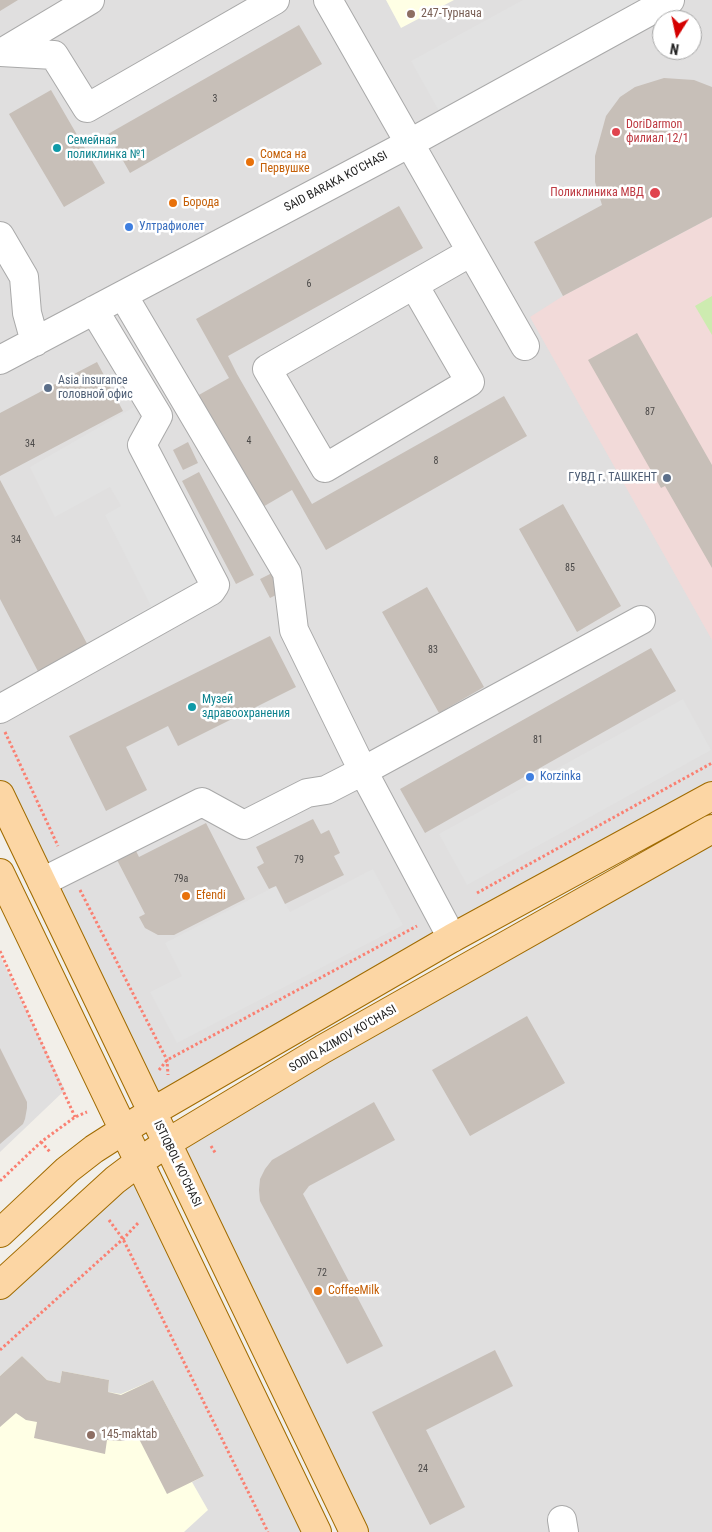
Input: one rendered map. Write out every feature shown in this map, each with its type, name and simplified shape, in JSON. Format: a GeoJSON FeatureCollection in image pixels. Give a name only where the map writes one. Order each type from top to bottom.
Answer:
{"type":"FeatureCollection","features":[{"type":"Feature","properties":{"kind":"main road","name":"ISTIQBOL KO'CHASI"},"geometry":{"type":"LineString","coordinates":[[0,795],[354,1532]]}},
{"type":"Feature","properties":{"kind":"main road"},"geometry":{"type":"LineString","coordinates":[[0,1233],[67,1170],[94,1149],[152,1112],[452,938],[712,796]]}},
{"type":"Feature","properties":{"kind":"main road","name":"SODIQ AZIMOV KO'CHASI"},"geometry":{"type":"LineString","coordinates":[[0,1285],[93,1199],[139,1162],[167,1143],[332,1044],[712,829]]}},
{"type":"Feature","properties":{"kind":"main road"},"geometry":{"type":"LineString","coordinates":[[0,873],[317,1532]]}},
{"type":"Feature","properties":{"kind":"street"},"geometry":{"type":"LineString","coordinates":[[2,52],[90,0]]}},
{"type":"Feature","properties":{"kind":"street"},"geometry":{"type":"LineString","coordinates":[[2,52],[54,55],[86,108],[275,0]]}},
{"type":"Feature","properties":{"kind":"street"},"geometry":{"type":"LineString","coordinates":[[328,0],[524,346]]}},
{"type":"Feature","properties":{"kind":"street","name":"SAID BARAKA KO'CHASI"},"geometry":{"type":"LineString","coordinates":[[0,360],[410,143],[670,0]]}},
{"type":"Feature","properties":{"kind":"street"},"geometry":{"type":"LineString","coordinates":[[0,236],[24,277],[28,313],[35,342]]}},
{"type":"Feature","properties":{"kind":"street"},"geometry":{"type":"LineString","coordinates":[[414,285],[470,382],[324,468],[267,368],[471,252]]}},
{"type":"Feature","properties":{"kind":"street"},"geometry":{"type":"LineString","coordinates":[[123,295],[287,573],[294,630],[363,771],[452,938]]}},
{"type":"Feature","properties":{"kind":"street"},"geometry":{"type":"LineString","coordinates":[[0,709],[211,592],[214,585],[142,444],[158,416],[94,310]]}},
{"type":"Feature","properties":{"kind":"street"},"geometry":{"type":"LineString","coordinates":[[42,882],[202,802],[244,825],[307,793],[326,790],[641,620]]}},
{"type":"Feature","properties":{"kind":"path"},"geometry":{"type":"LineString","coordinates":[[0,951],[75,1117]]}},
{"type":"Feature","properties":{"kind":"path"},"geometry":{"type":"LineString","coordinates":[[167,1060],[169,1079]]}},
{"type":"Feature","properties":{"kind":"path"},"geometry":{"type":"LineString","coordinates":[[0,1181],[41,1142],[75,1117],[84,1114]]}},
{"type":"Feature","properties":{"kind":"path"},"geometry":{"type":"LineString","coordinates":[[0,1350],[123,1239],[268,1532]]}},
{"type":"Feature","properties":{"kind":"shaded area"},"geometry":{"type":"Polygon","coordinates":[[[0,0],[712,0],[712,796],[152,1112],[0,795],[0,0]]]}},
{"type":"Feature","properties":{"kind":"shaded area","name":"247-Турнача"},"geometry":{"type":"Polygon","coordinates":[[[386,0],[454,0],[401,28],[386,0]]]}},
{"type":"Feature","properties":{"kind":"shaded area"},"geometry":{"type":"Polygon","coordinates":[[[523,0],[641,0],[439,111],[411,61],[523,0]]]}},
{"type":"Feature","properties":{"kind":"shaded area","name":"ГУВД г. ТАШКЕНТ"},"geometry":{"type":"Polygon","coordinates":[[[712,217],[712,640],[530,317],[563,296],[712,217]]]}},
{"type":"Feature","properties":{"kind":"shaded area"},"geometry":{"type":"Polygon","coordinates":[[[134,407],[226,590],[128,650],[114,627],[151,606],[105,515],[121,506],[110,487],[55,517],[30,467],[134,407]]]}},
{"type":"Feature","properties":{"kind":"shaded area"},"geometry":{"type":"Polygon","coordinates":[[[683,699],[711,750],[467,885],[439,834],[683,699]]]}},
{"type":"Feature","properties":{"kind":"shaded area"},"geometry":{"type":"Polygon","coordinates":[[[712,829],[712,1532],[354,1532],[167,1143],[712,829]]]}},
{"type":"Feature","properties":{"kind":"shaded area"},"geometry":{"type":"Polygon","coordinates":[[[373,869],[403,925],[177,1043],[150,992],[182,976],[165,943],[276,886],[290,912],[373,869]]]}},
{"type":"Feature","properties":{"kind":"shaded area"},"geometry":{"type":"Polygon","coordinates":[[[0,956],[65,1090],[0,1152],[0,956]]]}},
{"type":"Feature","properties":{"kind":"shaded area"},"geometry":{"type":"Polygon","coordinates":[[[139,1162],[317,1532],[0,1532],[0,1285],[139,1162]]]}},
{"type":"Feature","properties":{"kind":"shaded area","name":"145-maktab"},"geometry":{"type":"Polygon","coordinates":[[[22,1356],[47,1380],[60,1383],[62,1371],[109,1380],[108,1392],[121,1394],[153,1380],[204,1476],[192,1482],[208,1510],[184,1532],[0,1532],[0,1376],[22,1356]]]}},
{"type":"Feature","properties":{"kind":"green space"},"geometry":{"type":"Polygon","coordinates":[[[712,296],[712,335],[695,306],[712,296]]]}},
{"type":"Feature","properties":{"kind":"building"},"geometry":{"type":"Polygon","coordinates":[[[0,0],[18,0],[0,11],[0,0]]]}},
{"type":"Feature","properties":{"kind":"building"},"geometry":{"type":"Polygon","coordinates":[[[299,25],[322,64],[130,173],[108,134],[299,25]]]}},
{"type":"Feature","properties":{"kind":"building","name":"Поликлиника МВД"},"geometry":{"type":"Polygon","coordinates":[[[664,78],[694,80],[712,87],[712,217],[563,296],[534,242],[602,205],[595,182],[595,156],[606,116],[620,97],[635,87],[664,78]]]}},
{"type":"Feature","properties":{"kind":"building","name":"Семейная поликлинка №1"},"geometry":{"type":"Polygon","coordinates":[[[51,90],[105,183],[64,207],[9,114],[51,90]]]}},
{"type":"Feature","properties":{"kind":"building"},"geometry":{"type":"Polygon","coordinates":[[[399,206],[423,248],[228,356],[237,374],[312,504],[504,396],[527,436],[326,550],[292,490],[261,508],[197,396],[229,378],[196,319],[399,206]]]}},
{"type":"Feature","properties":{"kind":"building"},"geometry":{"type":"Polygon","coordinates":[[[637,333],[712,465],[712,568],[665,486],[661,488],[588,360],[637,333]]]}},
{"type":"Feature","properties":{"kind":"building"},"geometry":{"type":"Polygon","coordinates":[[[97,362],[123,411],[0,476],[0,413],[97,362]]]}},
{"type":"Feature","properties":{"kind":"building"},"geometry":{"type":"Polygon","coordinates":[[[188,442],[198,463],[183,470],[173,450],[188,442]]]}},
{"type":"Feature","properties":{"kind":"building"},"geometry":{"type":"Polygon","coordinates":[[[199,472],[254,575],[236,584],[182,481],[199,472]]]}},
{"type":"Feature","properties":{"kind":"building"},"geometry":{"type":"Polygon","coordinates":[[[0,480],[92,653],[42,679],[0,599],[0,480]]]}},
{"type":"Feature","properties":{"kind":"building"},"geometry":{"type":"Polygon","coordinates":[[[563,504],[621,606],[577,632],[519,529],[563,504]]]}},
{"type":"Feature","properties":{"kind":"building"},"geometry":{"type":"Polygon","coordinates":[[[272,573],[282,592],[270,598],[260,579],[272,573]]]}},
{"type":"Feature","properties":{"kind":"building"},"geometry":{"type":"Polygon","coordinates":[[[427,587],[484,687],[439,713],[382,612],[427,587]]]}},
{"type":"Feature","properties":{"kind":"building","name":"Музей здравоохранения"},"geometry":{"type":"Polygon","coordinates":[[[270,636],[296,687],[178,746],[168,726],[126,747],[147,790],[106,811],[69,736],[270,636]]]}},
{"type":"Feature","properties":{"kind":"building"},"geometry":{"type":"Polygon","coordinates":[[[651,648],[676,691],[425,833],[400,789],[651,648]]]}},
{"type":"Feature","properties":{"kind":"building"},"geometry":{"type":"Polygon","coordinates":[[[313,819],[321,834],[329,830],[340,853],[334,856],[344,875],[285,904],[276,886],[269,889],[257,867],[264,863],[256,847],[313,819]]]}},
{"type":"Feature","properties":{"kind":"building"},"geometry":{"type":"Polygon","coordinates":[[[206,823],[245,899],[174,935],[158,935],[145,928],[139,917],[145,914],[116,858],[135,849],[139,857],[206,823]]]}},
{"type":"Feature","properties":{"kind":"building"},"geometry":{"type":"Polygon","coordinates":[[[527,1016],[565,1083],[470,1136],[432,1070],[527,1016]]]}},
{"type":"Feature","properties":{"kind":"building"},"geometry":{"type":"Polygon","coordinates":[[[0,1048],[27,1102],[27,1108],[23,1124],[0,1144],[0,1048]]]}},
{"type":"Feature","properties":{"kind":"building"},"geometry":{"type":"Polygon","coordinates":[[[374,1102],[395,1140],[309,1186],[303,1194],[383,1346],[347,1364],[260,1201],[260,1179],[272,1160],[374,1102]]]}},
{"type":"Feature","properties":{"kind":"building"},"geometry":{"type":"Polygon","coordinates":[[[495,1350],[513,1386],[426,1430],[465,1507],[430,1525],[372,1412],[495,1350]]]}},
{"type":"Feature","properties":{"kind":"building"},"geometry":{"type":"Polygon","coordinates":[[[22,1356],[47,1380],[60,1383],[62,1371],[109,1380],[108,1392],[121,1395],[153,1380],[204,1476],[167,1494],[137,1435],[123,1441],[107,1440],[105,1454],[34,1438],[37,1422],[26,1420],[16,1413],[0,1427],[0,1376],[22,1356]]]}},
{"type":"Feature","properties":{"kind":"place","name":"247-Турнача"},"geometry":{"type":"Point","coordinates":[411,14]}},
{"type":"Feature","properties":{"kind":"place","name":"DoriDarmon филиал 12/1"},"geometry":{"type":"Point","coordinates":[616,132]}},
{"type":"Feature","properties":{"kind":"place","name":"Семейная поликлинка №1"},"geometry":{"type":"Point","coordinates":[57,148]}},
{"type":"Feature","properties":{"kind":"place","name":"Сомса на Первушке"},"geometry":{"type":"Point","coordinates":[250,162]}},
{"type":"Feature","properties":{"kind":"place","name":"Поликлиника МВД"},"geometry":{"type":"Point","coordinates":[655,193]}},
{"type":"Feature","properties":{"kind":"place","name":"Борода"},"geometry":{"type":"Point","coordinates":[173,203]}},
{"type":"Feature","properties":{"kind":"place","name":"Ултрафиолет"},"geometry":{"type":"Point","coordinates":[129,227]}},
{"type":"Feature","properties":{"kind":"place","name":"Asia insurance головной офис"},"geometry":{"type":"Point","coordinates":[48,388]}},
{"type":"Feature","properties":{"kind":"place","name":"ГУВД г. ТАШКЕНТ"},"geometry":{"type":"Point","coordinates":[667,478]}},
{"type":"Feature","properties":{"kind":"place","name":"Музей здравоохранения"},"geometry":{"type":"Point","coordinates":[192,707]}},
{"type":"Feature","properties":{"kind":"place","name":"Korzinka"},"geometry":{"type":"Point","coordinates":[530,777]}},
{"type":"Feature","properties":{"kind":"place","name":"Efendi"},"geometry":{"type":"Point","coordinates":[186,896]}},
{"type":"Feature","properties":{"kind":"place","name":"CoffeeMilk"},"geometry":{"type":"Point","coordinates":[318,1291]}},
{"type":"Feature","properties":{"kind":"place","name":"145-maktab"},"geometry":{"type":"Point","coordinates":[91,1435]}}]}
